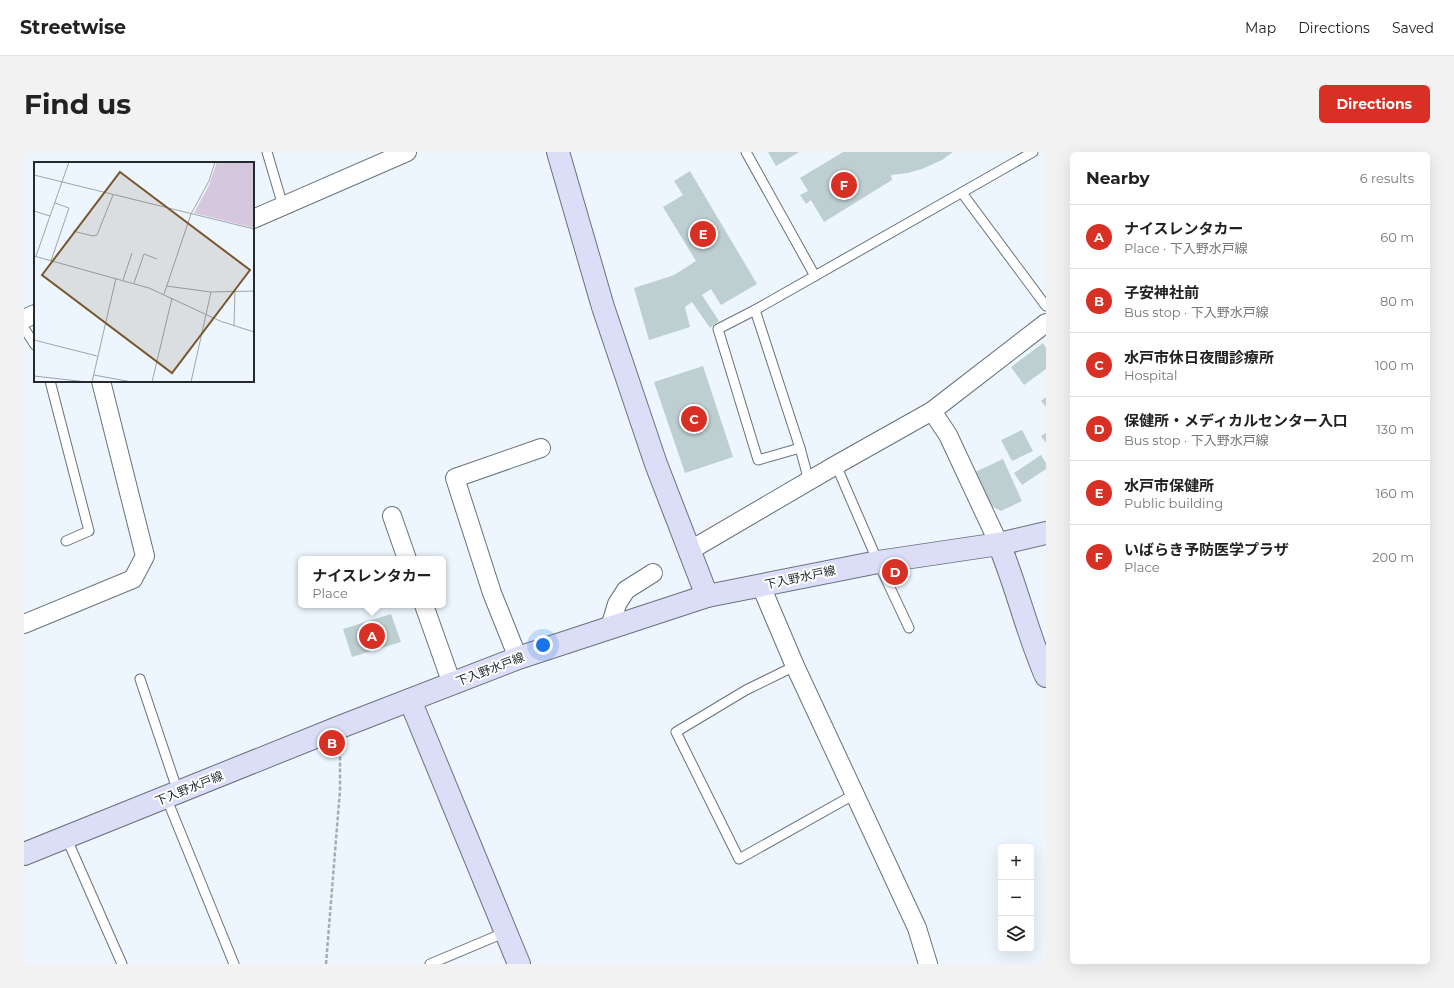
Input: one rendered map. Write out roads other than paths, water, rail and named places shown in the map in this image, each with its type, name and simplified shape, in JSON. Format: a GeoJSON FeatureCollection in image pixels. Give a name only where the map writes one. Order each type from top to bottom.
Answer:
{"type":"FeatureCollection","features":[{"type":"Feature","properties":{"kind":"main road"},"geometry":{"type":"LineString","coordinates":[[558,152],[603,307],[656,464],[706,596]]}},
{"type":"Feature","properties":{"kind":"main road","name":"下入野水戸線"},"geometry":{"type":"LineString","coordinates":[[24,854],[340,727],[518,658],[610,626],[706,596],[878,562],[999,544],[1046,533]]}},
{"type":"Feature","properties":{"kind":"main road"},"geometry":{"type":"LineString","coordinates":[[999,544],[1011,572],[1028,630],[1046,676]]}},
{"type":"Feature","properties":{"kind":"main road"},"geometry":{"type":"LineString","coordinates":[[410,700],[519,964]]}},
{"type":"Feature","properties":{"kind":"street"},"geometry":{"type":"LineString","coordinates":[[254,219],[407,152]]}},
{"type":"Feature","properties":{"kind":"street"},"geometry":{"type":"LineString","coordinates":[[24,319],[34,314]]}},
{"type":"Feature","properties":{"kind":"street"},"geometry":{"type":"LineString","coordinates":[[689,551],[932,411],[1046,323]]}},
{"type":"Feature","properties":{"kind":"street"},"geometry":{"type":"LineString","coordinates":[[24,624],[133,579],[145,556],[102,382]]}},
{"type":"Feature","properties":{"kind":"street"},"geometry":{"type":"LineString","coordinates":[[932,411],[948,435],[999,544]]}},
{"type":"Feature","properties":{"kind":"street"},"geometry":{"type":"LineString","coordinates":[[518,658],[492,593],[455,478],[540,448]]}},
{"type":"Feature","properties":{"kind":"street"},"geometry":{"type":"LineString","coordinates":[[392,516],[406,556]]}},
{"type":"Feature","properties":{"kind":"street"},"geometry":{"type":"LineString","coordinates":[[610,626],[617,604],[626,590],[653,572]]}},
{"type":"Feature","properties":{"kind":"street"},"geometry":{"type":"LineString","coordinates":[[761,586],[795,666],[916,928],[928,964]]}},
{"type":"Feature","properties":{"kind":"street"},"geometry":{"type":"LineString","coordinates":[[425,608],[452,684]]}},
{"type":"Feature","properties":{"kind":"lane"},"geometry":{"type":"LineString","coordinates":[[267,152],[283,206]]}},
{"type":"Feature","properties":{"kind":"lane"},"geometry":{"type":"LineString","coordinates":[[746,152],[815,276]]}},
{"type":"Feature","properties":{"kind":"lane"},"geometry":{"type":"LineString","coordinates":[[800,448],[758,460],[718,329],[815,276],[1032,152]]}},
{"type":"Feature","properties":{"kind":"lane"},"geometry":{"type":"LineString","coordinates":[[962,193],[1046,306]]}},
{"type":"Feature","properties":{"kind":"lane"},"geometry":{"type":"LineString","coordinates":[[754,310],[800,448],[809,481]]}},
{"type":"Feature","properties":{"kind":"lane"},"geometry":{"type":"LineString","coordinates":[[24,328],[34,343]]}},
{"type":"Feature","properties":{"kind":"lane"},"geometry":{"type":"LineString","coordinates":[[50,382],[89,531],[66,542]]}},
{"type":"Feature","properties":{"kind":"lane"},"geometry":{"type":"LineString","coordinates":[[836,465],[878,562],[909,628]]}},
{"type":"Feature","properties":{"kind":"lane"},"geometry":{"type":"LineString","coordinates":[[795,666],[746,690],[676,732],[739,859],[855,794]]}},
{"type":"Feature","properties":{"kind":"lane"},"geometry":{"type":"LineString","coordinates":[[140,679],[172,795],[234,964]]}},
{"type":"Feature","properties":{"kind":"lane"},"geometry":{"type":"LineString","coordinates":[[66,837],[122,964]]}},
{"type":"Feature","properties":{"kind":"lane"},"geometry":{"type":"LineString","coordinates":[[430,964],[506,932]]}},
{"type":"Feature","properties":{"kind":"place","name":"いばらき予防医学プラザ"},"geometry":{"type":"Point","coordinates":[844,185]}},
{"type":"Feature","properties":{"kind":"place","name":"水戸市保健所"},"geometry":{"type":"Point","coordinates":[703,234]}},
{"type":"Feature","properties":{"kind":"place","name":"水戸市休日夜間診療所"},"geometry":{"type":"Point","coordinates":[694,419]}},
{"type":"Feature","properties":{"kind":"place","name":"保健所・メディカルセンター入口"},"geometry":{"type":"Point","coordinates":[895,572]}},
{"type":"Feature","properties":{"kind":"place","name":"ナイスレンタカー"},"geometry":{"type":"Point","coordinates":[372,636]}},
{"type":"Feature","properties":{"kind":"place","name":"子安神社前"},"geometry":{"type":"Point","coordinates":[332,743]}}]}
